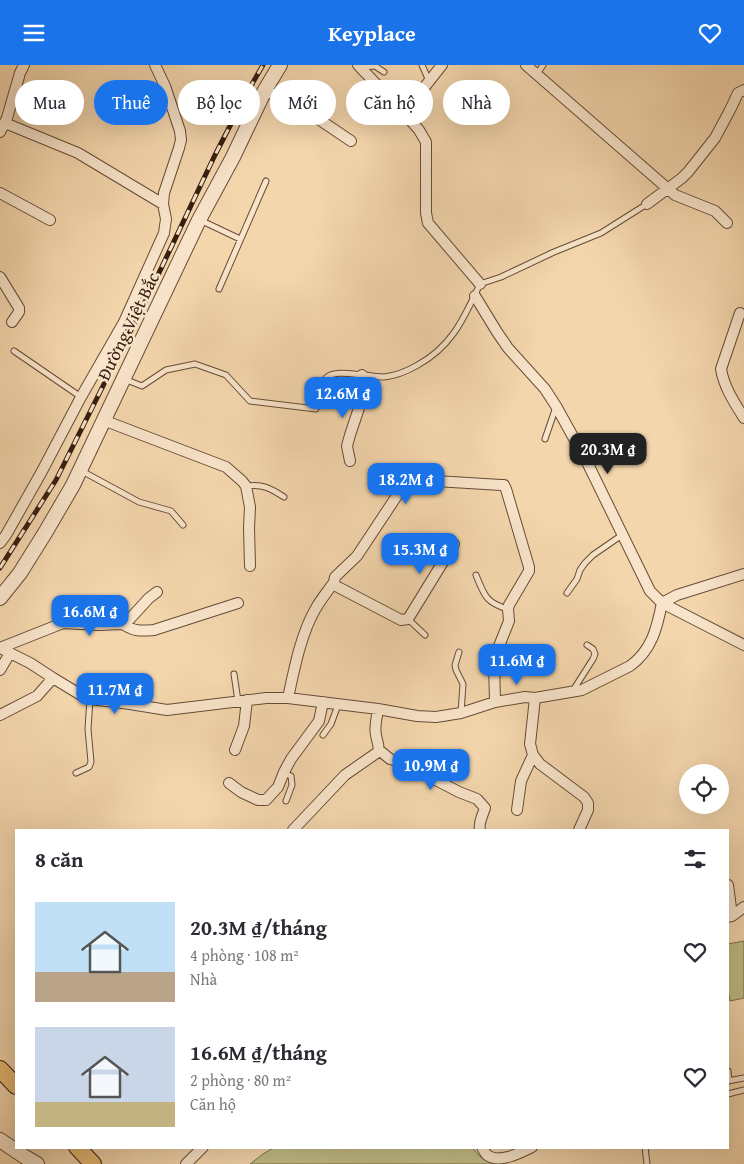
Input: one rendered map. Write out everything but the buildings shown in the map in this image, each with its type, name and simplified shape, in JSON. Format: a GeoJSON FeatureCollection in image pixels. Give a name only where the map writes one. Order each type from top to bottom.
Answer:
{"type":"FeatureCollection","features":[{"type":"Feature","properties":{"kind":"main road"},"geometry":{"type":"LineString","coordinates":[[0,1069],[15,1085]]}},
{"type":"Feature","properties":{"kind":"main road"},"geometry":{"type":"LineString","coordinates":[[79,1149],[93,1164]]}},
{"type":"Feature","properties":{"kind":"street"},"geometry":{"type":"LineString","coordinates":[[24,65],[7,118],[2,127],[78,153],[163,204]]}},
{"type":"Feature","properties":{"kind":"street"},"geometry":{"type":"LineString","coordinates":[[0,543],[41,473],[81,397],[124,322],[164,233],[166,219],[163,204],[164,193],[179,148],[180,131],[165,86],[155,65]]}},
{"type":"Feature","properties":{"kind":"street","name":"Đường Việt Bắc"},"geometry":{"type":"LineString","coordinates":[[0,598],[20,573],[73,485],[199,220],[233,157],[265,90],[280,65]]}},
{"type":"Feature","properties":{"kind":"street"},"geometry":{"type":"LineString","coordinates":[[430,80],[442,65]]}},
{"type":"Feature","properties":{"kind":"street"},"geometry":{"type":"LineString","coordinates":[[526,65],[678,196],[715,211],[727,223]]}},
{"type":"Feature","properties":{"kind":"street"},"geometry":{"type":"LineString","coordinates":[[359,66],[372,80]]}},
{"type":"Feature","properties":{"kind":"street"},"geometry":{"type":"LineString","coordinates":[[265,90],[317,117],[351,141]]}},
{"type":"Feature","properties":{"kind":"street"},"geometry":{"type":"LineString","coordinates":[[647,204],[688,172],[715,138],[738,93],[744,90]]}},
{"type":"Feature","properties":{"kind":"street"},"geometry":{"type":"LineString","coordinates":[[415,125],[426,142],[426,213],[428,223],[480,284]]}},
{"type":"Feature","properties":{"kind":"street"},"geometry":{"type":"LineString","coordinates":[[0,193],[50,220]]}},
{"type":"Feature","properties":{"kind":"street"},"geometry":{"type":"LineString","coordinates":[[0,277],[19,308],[19,312],[12,322]]}},
{"type":"Feature","properties":{"kind":"street"},"geometry":{"type":"LineString","coordinates":[[474,296],[508,349],[545,389],[556,406],[587,462],[650,591],[662,603],[744,645]]}},
{"type":"Feature","properties":{"kind":"street"},"geometry":{"type":"LineString","coordinates":[[740,313],[721,369],[722,377],[731,398],[744,418]]}},
{"type":"Feature","properties":{"kind":"street"},"geometry":{"type":"LineString","coordinates":[[350,461],[347,446],[359,407],[362,375]]}},
{"type":"Feature","properties":{"kind":"street"},"geometry":{"type":"LineString","coordinates":[[104,420],[226,467],[242,481],[246,486],[250,507],[250,566]]}},
{"type":"Feature","properties":{"kind":"street"},"geometry":{"type":"LineString","coordinates":[[288,698],[295,666],[315,609],[334,582],[335,577],[357,556],[402,489],[410,482],[419,480],[504,485],[506,489],[529,567],[528,573],[509,605],[509,621],[495,656],[495,702]]}},
{"type":"Feature","properties":{"kind":"street"},"geometry":{"type":"LineString","coordinates":[[334,582],[336,587],[401,620],[408,619],[454,544]]}},
{"type":"Feature","properties":{"kind":"street"},"geometry":{"type":"LineString","coordinates":[[3,649],[90,699],[167,710],[266,698],[288,698],[436,717],[461,713],[495,702],[582,690],[637,661],[648,647],[656,629],[662,603],[677,595],[744,575]]}},
{"type":"Feature","properties":{"kind":"street"},"geometry":{"type":"LineString","coordinates":[[123,625],[156,592]]}},
{"type":"Feature","properties":{"kind":"street"},"geometry":{"type":"LineString","coordinates":[[3,649],[63,623],[123,625],[132,630],[154,630],[238,603]]}},
{"type":"Feature","properties":{"kind":"street"},"geometry":{"type":"LineString","coordinates":[[0,670],[3,649]]}},
{"type":"Feature","properties":{"kind":"street"},"geometry":{"type":"LineString","coordinates":[[0,715],[37,696],[53,678]]}},
{"type":"Feature","properties":{"kind":"street"},"geometry":{"type":"LineString","coordinates":[[535,697],[530,744],[533,755],[540,764],[584,797],[588,803],[588,810],[579,829]]}},
{"type":"Feature","properties":{"kind":"street"},"geometry":{"type":"LineString","coordinates":[[235,750],[244,726],[242,701]]}},
{"type":"Feature","properties":{"kind":"street"},"geometry":{"type":"LineString","coordinates":[[229,783],[241,792],[258,800],[266,800],[278,787],[291,759],[319,721],[323,702]]}},
{"type":"Feature","properties":{"kind":"street"},"geometry":{"type":"LineString","coordinates":[[378,709],[375,727],[379,749],[390,759],[415,766],[432,778],[477,799],[485,808],[480,829]]}},
{"type":"Feature","properties":{"kind":"street"},"geometry":{"type":"LineString","coordinates":[[294,829],[345,775],[378,752],[379,749]]}},
{"type":"Feature","properties":{"kind":"street"},"geometry":{"type":"LineString","coordinates":[[517,811],[521,781],[533,755]]}},
{"type":"Feature","properties":{"kind":"street"},"geometry":{"type":"LineString","coordinates":[[729,901],[730,917]]}},
{"type":"Feature","properties":{"kind":"street"},"geometry":{"type":"LineString","coordinates":[[730,917],[744,907]]}},
{"type":"Feature","properties":{"kind":"street"},"geometry":{"type":"LineString","coordinates":[[0,1141],[28,1162]]}},
{"type":"Feature","properties":{"kind":"street"},"geometry":{"type":"LineString","coordinates":[[186,1164],[201,1149]]}},
{"type":"Feature","properties":{"kind":"street"},"geometry":{"type":"LineString","coordinates":[[483,1149],[492,1157],[499,1158],[512,1156],[528,1149]]}},
{"type":"Feature","properties":{"kind":"lane"},"geometry":{"type":"LineString","coordinates":[[422,65],[429,80]]}},
{"type":"Feature","properties":{"kind":"lane"},"geometry":{"type":"LineString","coordinates":[[537,74],[543,65]]}},
{"type":"Feature","properties":{"kind":"lane"},"geometry":{"type":"LineString","coordinates":[[359,66],[375,66],[384,72]]}},
{"type":"Feature","properties":{"kind":"lane"},"geometry":{"type":"LineString","coordinates":[[219,289],[266,181]]}},
{"type":"Feature","properties":{"kind":"lane"},"geometry":{"type":"LineString","coordinates":[[123,379],[142,386],[166,370],[195,364],[226,375],[250,401],[316,409],[324,381],[328,377],[333,374],[347,373],[386,377],[406,372],[429,360],[446,344],[461,324],[480,284],[501,277],[601,233],[647,204]]}},
{"type":"Feature","properties":{"kind":"lane"},"geometry":{"type":"LineString","coordinates":[[199,220],[240,239]]}},
{"type":"Feature","properties":{"kind":"lane"},"geometry":{"type":"LineString","coordinates":[[14,351],[81,397]]}},
{"type":"Feature","properties":{"kind":"lane"},"geometry":{"type":"LineString","coordinates":[[546,439],[556,406]]}},
{"type":"Feature","properties":{"kind":"lane"},"geometry":{"type":"LineString","coordinates":[[80,469],[139,502],[171,511],[183,525]]}},
{"type":"Feature","properties":{"kind":"lane"},"geometry":{"type":"LineString","coordinates":[[246,486],[258,485],[270,488],[284,497]]}},
{"type":"Feature","properties":{"kind":"lane"},"geometry":{"type":"LineString","coordinates":[[567,593],[585,563],[622,534]]}},
{"type":"Feature","properties":{"kind":"lane"},"geometry":{"type":"LineString","coordinates":[[476,575],[487,599],[497,606],[508,609]]}},
{"type":"Feature","properties":{"kind":"lane"},"geometry":{"type":"LineString","coordinates":[[408,619],[425,635]]}},
{"type":"Feature","properties":{"kind":"lane"},"geometry":{"type":"LineString","coordinates":[[572,692],[595,655],[593,649],[587,645]]}},
{"type":"Feature","properties":{"kind":"lane"},"geometry":{"type":"LineString","coordinates":[[459,652],[455,665],[463,684],[461,713]]}},
{"type":"Feature","properties":{"kind":"lane"},"geometry":{"type":"LineString","coordinates":[[234,674],[242,701]]}},
{"type":"Feature","properties":{"kind":"lane"},"geometry":{"type":"LineString","coordinates":[[76,773],[89,767],[91,762],[88,729],[90,699]]}},
{"type":"Feature","properties":{"kind":"lane"},"geometry":{"type":"LineString","coordinates":[[323,735],[331,724],[338,704]]}},
{"type":"Feature","properties":{"kind":"lane"},"geometry":{"type":"LineString","coordinates":[[284,772],[291,776],[292,785],[286,801]]}},
{"type":"Feature","properties":{"kind":"lane"},"geometry":{"type":"LineString","coordinates":[[729,1094],[742,1091],[741,1078]]}},
{"type":"Feature","properties":{"kind":"lane"},"geometry":{"type":"LineString","coordinates":[[645,1149],[647,1164]]}},
{"type":"Feature","properties":{"kind":"shaded area"},"geometry":{"type":"Polygon","coordinates":[[[744,941],[744,998],[730,1001],[729,996],[729,944],[744,941]]]}},
{"type":"Feature","properties":{"kind":"shaded area"},"geometry":{"type":"Polygon","coordinates":[[[271,1149],[474,1149],[482,1158],[494,1164],[250,1164],[271,1149]]]}},
{"type":"Feature","properties":{"kind":"railway"},"geometry":{"type":"LineString","coordinates":[[0,568],[56,480],[148,296],[215,155],[263,65]]}}]}
